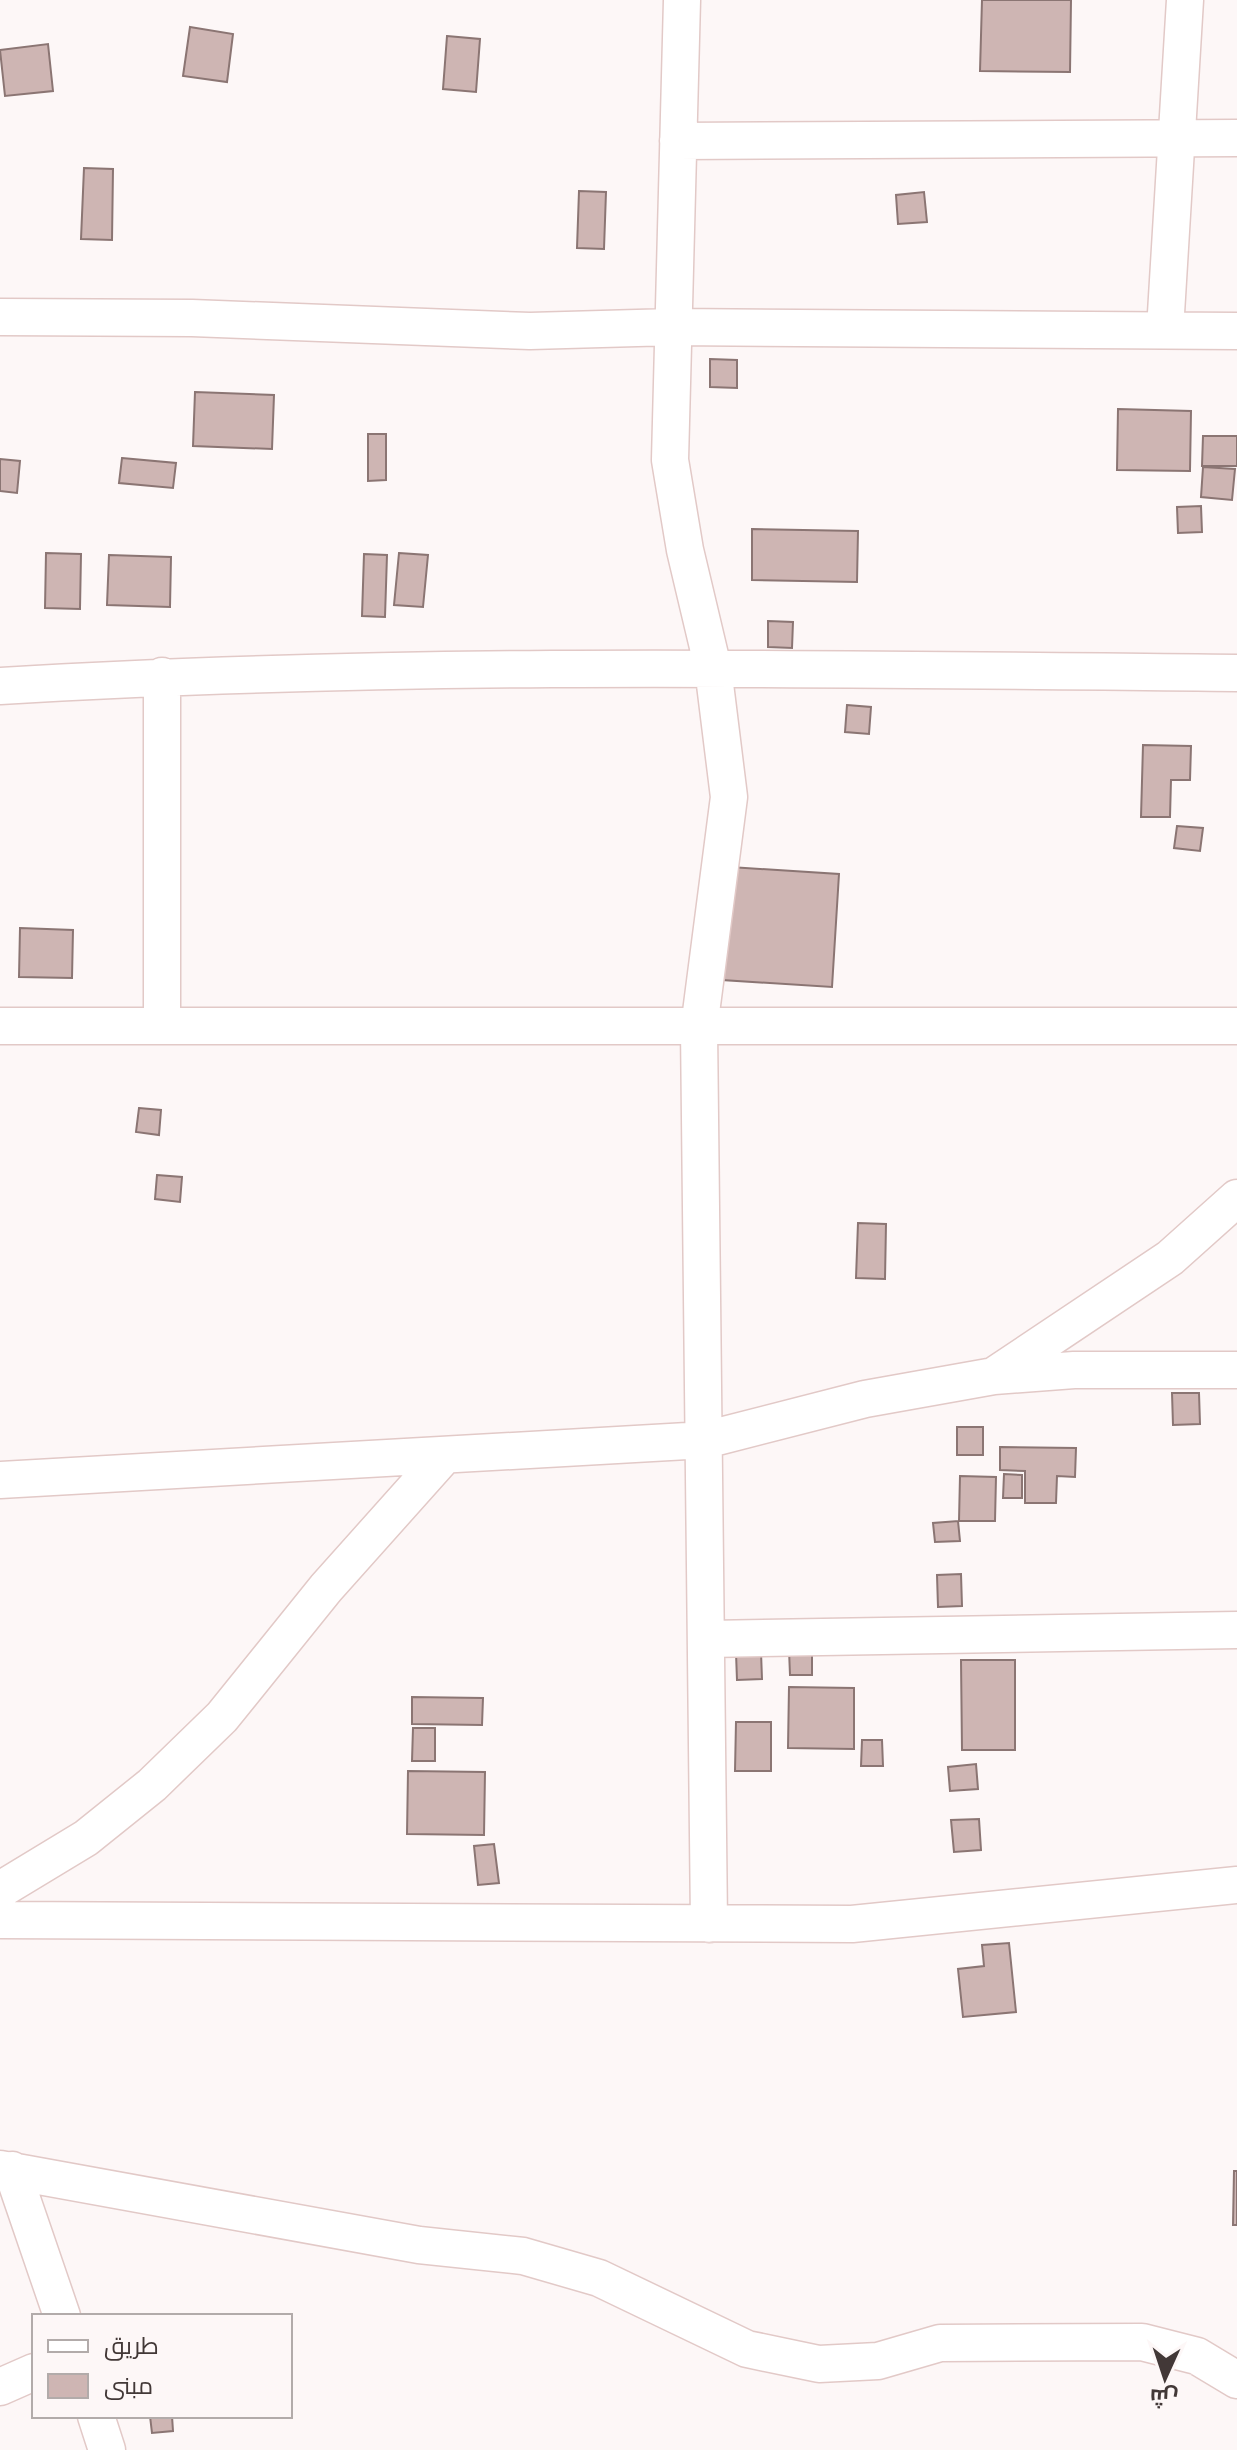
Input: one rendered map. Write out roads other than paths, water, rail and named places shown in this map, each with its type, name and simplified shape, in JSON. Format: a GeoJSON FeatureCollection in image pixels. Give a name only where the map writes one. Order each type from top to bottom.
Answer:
{"type":"FeatureCollection","features":[{"type":"Feature","properties":{"kind":"street"},"geometry":{"type":"LineString","coordinates":[[682,0],[670,460],[685,550],[713,668],[729,797],[699,1028],[709,1924]]}},
{"type":"Feature","properties":{"kind":"street"},"geometry":{"type":"LineString","coordinates":[[1165,330],[1185,0]]}},
{"type":"Feature","properties":{"kind":"street"},"geometry":{"type":"LineString","coordinates":[[678,141],[1237,138]]}},
{"type":"Feature","properties":{"kind":"street"},"geometry":{"type":"LineString","coordinates":[[0,317],[192,318],[530,331],[673,327],[1237,331]]}},
{"type":"Feature","properties":{"kind":"street"},"geometry":{"type":"LineString","coordinates":[[0,686],[162,676],[713,668],[1237,673]]}},
{"type":"Feature","properties":{"kind":"street"},"geometry":{"type":"LineString","coordinates":[[162,676],[162,1025]]}},
{"type":"Feature","properties":{"kind":"street"},"geometry":{"type":"LineString","coordinates":[[0,1026],[1237,1026]]}},
{"type":"Feature","properties":{"kind":"street"},"geometry":{"type":"LineString","coordinates":[[994,1376],[1170,1258],[1237,1198]]}},
{"type":"Feature","properties":{"kind":"street"},"geometry":{"type":"LineString","coordinates":[[0,1480],[705,1440],[865,1399],[994,1376],[1074,1370],[1237,1370]]}},
{"type":"Feature","properties":{"kind":"street"},"geometry":{"type":"LineString","coordinates":[[0,1890],[86,1838],[152,1785],[222,1717],[326,1588],[443,1457]]}},
{"type":"Feature","properties":{"kind":"street"},"geometry":{"type":"LineString","coordinates":[[707,1639],[1237,1630]]}},
{"type":"Feature","properties":{"kind":"street"},"geometry":{"type":"LineString","coordinates":[[0,1920],[852,1924],[1237,1885]]}},
{"type":"Feature","properties":{"kind":"street"},"geometry":{"type":"LineString","coordinates":[[6,2170],[61,2314]]}},
{"type":"Feature","properties":{"kind":"street"},"geometry":{"type":"LineString","coordinates":[[6,2170],[419,2245],[523,2256],[599,2278],[747,2349],[819,2364],[878,2361],[940,2343],[1142,2342],[1197,2356],[1237,2380]]}},
{"type":"Feature","properties":{"kind":"street"},"geometry":{"type":"LineString","coordinates":[[0,2387],[32,2373]]}},
{"type":"Feature","properties":{"kind":"street"},"geometry":{"type":"LineString","coordinates":[[97,2418],[107,2450]]}}]}
